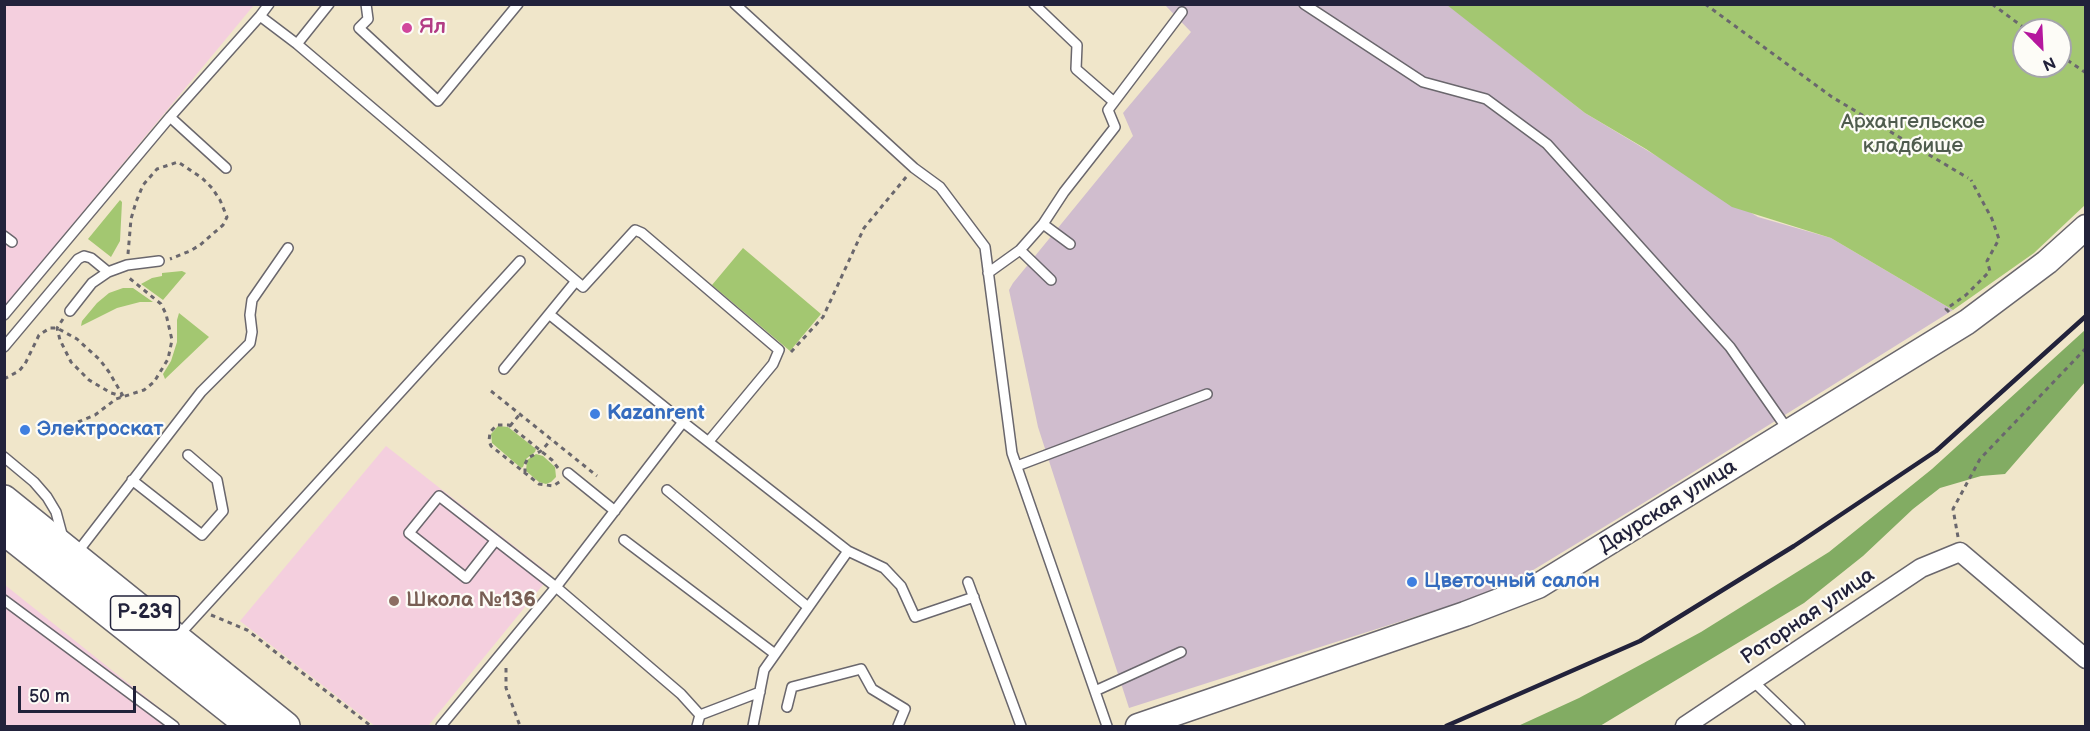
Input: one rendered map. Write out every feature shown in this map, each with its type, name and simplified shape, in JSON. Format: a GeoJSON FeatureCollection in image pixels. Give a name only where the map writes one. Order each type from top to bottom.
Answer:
{"type":"FeatureCollection","features":[{"type":"Feature","properties":{"kind":"main road","name":"Р-239"},"geometry":{"type":"LineString","coordinates":[[4,499],[286,726]]}},
{"type":"Feature","properties":{"kind":"main road","name":"Р-239"},"geometry":{"type":"LineString","coordinates":[[4,531],[250,726]]}},
{"type":"Feature","properties":{"kind":"street","name":"Даурская улица"},"geometry":{"type":"LineString","coordinates":[[1138,726],[1454,618],[1538,586],[1961,325],[2047,262],[2085,227]]}},
{"type":"Feature","properties":{"kind":"street"},"geometry":{"type":"LineString","coordinates":[[1960,552],[2085,659]]}},
{"type":"Feature","properties":{"kind":"street","name":"Роторная улица"},"geometry":{"type":"LineString","coordinates":[[1685,726],[1754,682],[1921,568],[1960,552]]}},
{"type":"Feature","properties":{"kind":"lane"},"geometry":{"type":"LineString","coordinates":[[4,315],[268,4]]}},
{"type":"Feature","properties":{"kind":"lane"},"geometry":{"type":"LineString","coordinates":[[297,44],[329,4]]}},
{"type":"Feature","properties":{"kind":"lane"},"geometry":{"type":"LineString","coordinates":[[366,4],[368,19],[359,28],[438,101],[518,4]]}},
{"type":"Feature","properties":{"kind":"lane"},"geometry":{"type":"LineString","coordinates":[[735,4],[914,168],[940,187],[985,247],[1012,453],[1107,726]]}},
{"type":"Feature","properties":{"kind":"lane"},"geometry":{"type":"LineString","coordinates":[[1034,4],[1077,45],[1076,69],[1113,102]]}},
{"type":"Feature","properties":{"kind":"lane"},"geometry":{"type":"LineString","coordinates":[[1304,4],[1423,82],[1486,99],[1547,144],[1730,347],[1789,432]]}},
{"type":"Feature","properties":{"kind":"lane"},"geometry":{"type":"LineString","coordinates":[[988,273],[1020,250],[1043,224],[1064,192],[1115,127],[1108,110],[1113,102],[1182,12]]}},
{"type":"Feature","properties":{"kind":"lane"},"geometry":{"type":"LineString","coordinates":[[260,16],[297,44],[583,287],[635,230],[779,350],[773,364],[709,441]]}},
{"type":"Feature","properties":{"kind":"lane"},"geometry":{"type":"LineString","coordinates":[[170,117],[223,166],[212,172]]}},
{"type":"Feature","properties":{"kind":"lane"},"geometry":{"type":"LineString","coordinates":[[1043,224],[1070,244]]}},
{"type":"Feature","properties":{"kind":"lane"},"geometry":{"type":"LineString","coordinates":[[4,458],[34,482],[47,497],[56,512],[70,552],[132,480],[201,392],[250,343],[252,300],[288,248]]}},
{"type":"Feature","properties":{"kind":"lane"},"geometry":{"type":"LineString","coordinates":[[1020,250],[1051,280]]}},
{"type":"Feature","properties":{"kind":"lane"},"geometry":{"type":"LineString","coordinates":[[4,347],[78,259],[84,256],[91,258],[112,270]]}},
{"type":"Feature","properties":{"kind":"lane"},"geometry":{"type":"LineString","coordinates":[[70,311],[92,283],[112,270],[127,265],[159,261]]}},
{"type":"Feature","properties":{"kind":"lane"},"geometry":{"type":"LineString","coordinates":[[177,638],[520,261]]}},
{"type":"Feature","properties":{"kind":"lane"},"geometry":{"type":"LineString","coordinates":[[504,369],[576,281]]}},
{"type":"Feature","properties":{"kind":"lane"},"geometry":{"type":"LineString","coordinates":[[549,314],[848,551],[884,568],[902,586],[915,617],[974,597]]}},
{"type":"Feature","properties":{"kind":"lane"},"geometry":{"type":"LineString","coordinates":[[1017,466],[1207,394]]}},
{"type":"Feature","properties":{"kind":"lane"},"geometry":{"type":"LineString","coordinates":[[441,726],[556,587],[683,422]]}},
{"type":"Feature","properties":{"kind":"lane"},"geometry":{"type":"LineString","coordinates":[[132,480],[202,536],[224,511],[217,480],[188,455]]}},
{"type":"Feature","properties":{"kind":"lane"},"geometry":{"type":"LineString","coordinates":[[568,473],[615,511]]}},
{"type":"Feature","properties":{"kind":"lane"},"geometry":{"type":"LineString","coordinates":[[667,490],[808,606]]}},
{"type":"Feature","properties":{"kind":"lane"},"geometry":{"type":"LineString","coordinates":[[495,541],[466,578],[409,533],[439,496],[556,587],[681,694],[700,715]]}},
{"type":"Feature","properties":{"kind":"lane"},"geometry":{"type":"LineString","coordinates":[[624,540],[775,654]]}},
{"type":"Feature","properties":{"kind":"lane"},"geometry":{"type":"LineString","coordinates":[[753,726],[764,670],[848,551]]}},
{"type":"Feature","properties":{"kind":"lane"},"geometry":{"type":"LineString","coordinates":[[968,582],[1021,726]]}},
{"type":"Feature","properties":{"kind":"lane"},"geometry":{"type":"LineString","coordinates":[[4,600],[174,726]]}},
{"type":"Feature","properties":{"kind":"lane"},"geometry":{"type":"LineString","coordinates":[[1095,691],[1181,652]]}},
{"type":"Feature","properties":{"kind":"lane"},"geometry":{"type":"LineString","coordinates":[[787,707],[792,687],[861,669],[872,689],[905,709],[898,726]]}},
{"type":"Feature","properties":{"kind":"lane"},"geometry":{"type":"LineString","coordinates":[[1754,682],[1800,726]]}},
{"type":"Feature","properties":{"kind":"lane"},"geometry":{"type":"LineString","coordinates":[[700,715],[760,692]]}},
{"type":"Feature","properties":{"kind":"lane"},"geometry":{"type":"LineString","coordinates":[[697,726],[700,715]]}},
{"type":"Feature","properties":{"kind":"path"},"geometry":{"type":"LineString","coordinates":[[1705,4],[1832,97],[1970,179],[1992,219],[1999,238],[1987,261],[1990,271],[1966,295],[1946,309],[1961,325]]}},
{"type":"Feature","properties":{"kind":"path"},"geometry":{"type":"LineString","coordinates":[[1992,4],[2012,19]]}},
{"type":"Feature","properties":{"kind":"path"},"geometry":{"type":"LineString","coordinates":[[2072,63],[2085,73]]}},
{"type":"Feature","properties":{"kind":"path"},"geometry":{"type":"LineString","coordinates":[[127,265],[129,228],[143,185],[157,169],[178,162],[202,178],[212,188],[226,211],[226,217],[223,225],[190,251],[159,261]]}},
{"type":"Feature","properties":{"kind":"path"},"geometry":{"type":"LineString","coordinates":[[791,353],[823,317],[864,228],[914,168]]}},
{"type":"Feature","properties":{"kind":"path"},"geometry":{"type":"LineString","coordinates":[[78,422],[95,415],[112,401],[123,396],[137,394],[154,382],[168,359],[172,340],[170,326],[161,304],[112,270]]}},
{"type":"Feature","properties":{"kind":"path"},"geometry":{"type":"LineString","coordinates":[[4,380],[19,371],[25,364],[39,334],[50,328],[57,328],[77,339],[100,360],[123,396]]}},
{"type":"Feature","properties":{"kind":"path"},"geometry":{"type":"LineString","coordinates":[[57,328],[65,351],[79,372],[99,387],[123,396]]}},
{"type":"Feature","properties":{"kind":"path"},"geometry":{"type":"LineString","coordinates":[[1960,552],[1953,509],[1980,459],[2085,348]]}},
{"type":"Feature","properties":{"kind":"path"},"geometry":{"type":"LineString","coordinates":[[491,391],[597,476]]}},
{"type":"Feature","properties":{"kind":"path"},"geometry":{"type":"LineString","coordinates":[[510,426],[520,414]]}},
{"type":"Feature","properties":{"kind":"path"},"geometry":{"type":"LineString","coordinates":[[503,424],[510,426],[555,463],[562,480],[555,486],[541,486],[490,443],[490,432],[494,427],[503,424]]}},
{"type":"Feature","properties":{"kind":"path"},"geometry":{"type":"LineString","coordinates":[[525,473],[528,458],[541,451],[551,439]]}},
{"type":"Feature","properties":{"kind":"path"},"geometry":{"type":"LineString","coordinates":[[568,473],[578,461]]}},
{"type":"Feature","properties":{"kind":"path"},"geometry":{"type":"LineString","coordinates":[[201,610],[247,630],[371,726]]}},
{"type":"Feature","properties":{"kind":"path"},"geometry":{"type":"LineString","coordinates":[[506,648],[506,688],[520,726]]}},
{"type":"Feature","properties":{"kind":"shaded area"},"geometry":{"type":"Polygon","coordinates":[[[1447,4],[1585,113],[1758,217],[1831,238],[1953,310],[1502,589],[1129,708],[1038,427],[1009,290],[1133,136],[1123,113],[1191,32],[1165,5],[1447,4]]]}},
{"type":"Feature","properties":{"kind":"shaded area"},"geometry":{"type":"Polygon","coordinates":[[[5,5],[254,5],[5,306],[5,5]]]}},
{"type":"Feature","properties":{"kind":"shaded area","name":"Школа №136"},"geometry":{"type":"Polygon","coordinates":[[[386,446],[551,575],[428,726],[375,726],[240,621],[386,446]]]}},
{"type":"Feature","properties":{"kind":"shaded area"},"geometry":{"type":"Polygon","coordinates":[[[5,585],[182,726],[5,726],[5,585]]]}},
{"type":"Feature","properties":{"kind":"green space","name":"Архангельское кладбище"},"geometry":{"type":"Polygon","coordinates":[[[1447,5],[2085,5],[2085,205],[2034,253],[1953,310],[1831,238],[1732,207],[1646,149],[1585,113],[1447,5]]]}},
{"type":"Feature","properties":{"kind":"green space"},"geometry":{"type":"Polygon","coordinates":[[[120,200],[122,202],[120,241],[111,257],[88,239],[120,200]]]}},
{"type":"Feature","properties":{"kind":"green space"},"geometry":{"type":"Polygon","coordinates":[[[743,248],[821,314],[790,351],[712,285],[743,248]]]}},
{"type":"Feature","properties":{"kind":"green space"},"geometry":{"type":"Polygon","coordinates":[[[182,271],[186,273],[163,300],[141,284],[162,276],[162,273],[182,271]]]}},
{"type":"Feature","properties":{"kind":"green space"},"geometry":{"type":"Polygon","coordinates":[[[123,288],[133,288],[153,302],[140,302],[117,308],[81,326],[82,321],[97,303],[109,293],[123,288]]]}},
{"type":"Feature","properties":{"kind":"green space"},"geometry":{"type":"Polygon","coordinates":[[[179,313],[209,337],[165,379],[163,374],[171,361],[177,342],[179,313]]]}},
{"type":"Feature","properties":{"kind":"green space"},"geometry":{"type":"Polygon","coordinates":[[[2085,330],[2085,382],[2005,474],[1981,476],[1940,488],[1913,509],[1863,556],[1804,603],[1600,726],[1518,726],[1579,698],[1701,632],[1829,552],[1932,469],[2085,330]]]}},
{"type":"Feature","properties":{"kind":"green space"},"geometry":{"type":"Polygon","coordinates":[[[498,426],[508,427],[536,449],[526,459],[523,467],[521,468],[492,443],[491,434],[498,426]]]}},
{"type":"Feature","properties":{"kind":"green space"},"geometry":{"type":"Polygon","coordinates":[[[536,454],[543,456],[555,467],[556,477],[551,482],[546,484],[539,482],[526,471],[527,460],[536,454]]]}},
{"type":"Feature","properties":{"kind":"railway"},"geometry":{"type":"LineString","coordinates":[[1446,726],[1640,641],[1794,546],[1936,451],[2086,316]]}},
{"type":"Feature","properties":{"kind":"place","name":"Ял"},"geometry":{"type":"Point","coordinates":[407,28]}},
{"type":"Feature","properties":{"kind":"place","name":"Kazanrent"},"geometry":{"type":"Point","coordinates":[595,414]}},
{"type":"Feature","properties":{"kind":"place","name":"Электроскат"},"geometry":{"type":"Point","coordinates":[25,430]}},
{"type":"Feature","properties":{"kind":"place","name":"Цветочный салон"},"geometry":{"type":"Point","coordinates":[1412,582]}},
{"type":"Feature","properties":{"kind":"place","name":"Школа №136"},"geometry":{"type":"Point","coordinates":[394,601]}}]}
